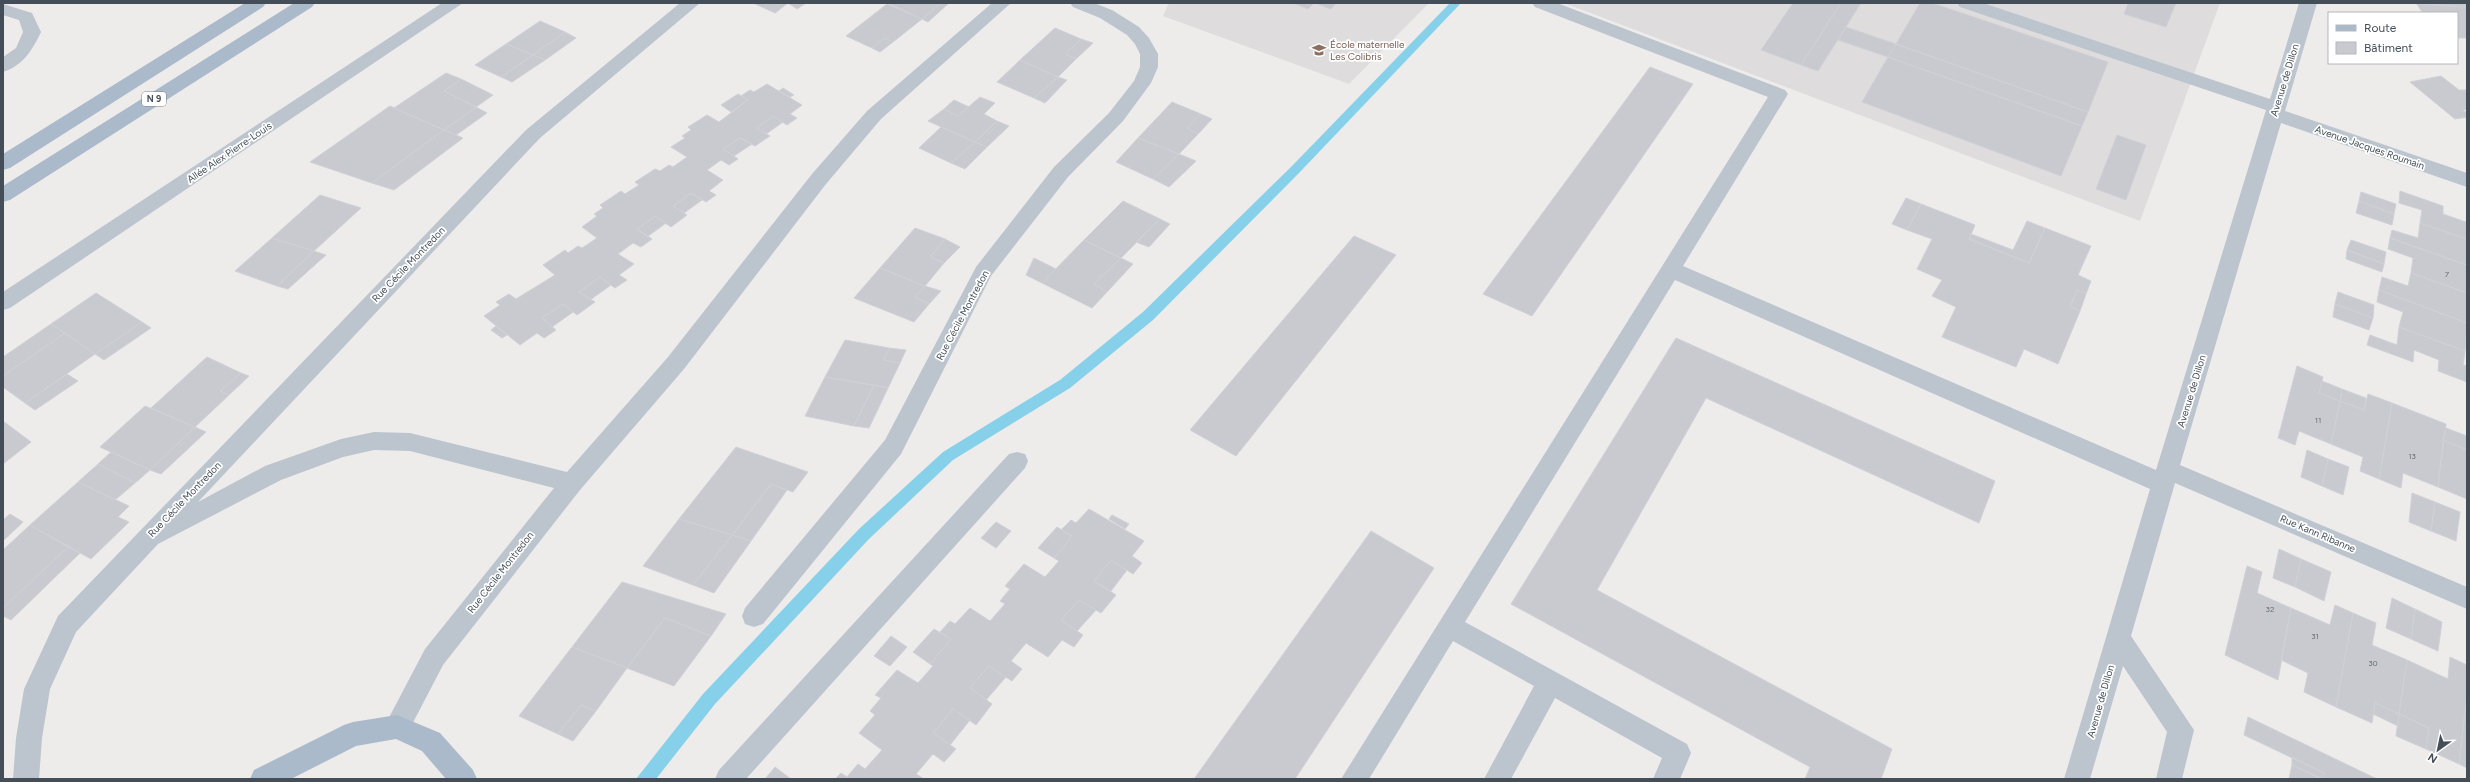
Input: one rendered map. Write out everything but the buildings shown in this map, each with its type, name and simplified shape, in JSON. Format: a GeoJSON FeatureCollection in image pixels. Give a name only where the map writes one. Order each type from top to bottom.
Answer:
{"type":"FeatureCollection","features":[{"type":"Feature","properties":{"kind":"main road","name":"N 9"},"geometry":{"type":"LineString","coordinates":[[3,163],[257,3]]}},
{"type":"Feature","properties":{"kind":"main road","name":"N 9"},"geometry":{"type":"LineString","coordinates":[[3,195],[306,3]]}},
{"type":"Feature","properties":{"kind":"main road"},"geometry":{"type":"LineString","coordinates":[[263,779],[353,734],[397,727],[431,742],[464,779]]}},
{"type":"Feature","properties":{"kind":"street","name":"Allée Alex Pierre-Louis"},"geometry":{"type":"LineString","coordinates":[[3,302],[454,3]]}},
{"type":"Feature","properties":{"kind":"street","name":"Rue Cécile Montredon"},"geometry":{"type":"LineString","coordinates":[[26,779],[29,738],[37,689],[67,624],[142,543],[533,134],[691,3]]}},
{"type":"Feature","properties":{"kind":"street","name":"Rue Cécile Montredon"},"geometry":{"type":"LineString","coordinates":[[397,727],[434,657],[572,483],[676,363],[818,180],[874,115],[1002,3]]}},
{"type":"Feature","properties":{"kind":"street","name":"Rue Cécile Montredon"},"geometry":{"type":"LineString","coordinates":[[754,616],[893,447],[983,272],[1061,172],[1116,117],[1142,83],[1149,67],[1149,54],[1143,42],[1133,31],[1106,14],[1079,3]]}},
{"type":"Feature","properties":{"kind":"street"},"geometry":{"type":"LineString","coordinates":[[1354,779],[1778,94],[1541,3]]}},
{"type":"Feature","properties":{"kind":"street","name":"Avenue Jacques Roumain"},"geometry":{"type":"LineString","coordinates":[[1966,3],[2467,180]]}},
{"type":"Feature","properties":{"kind":"street","name":"Avenue de Dillon"},"geometry":{"type":"LineString","coordinates":[[2077,779],[2165,477],[2308,3]]}},
{"type":"Feature","properties":{"kind":"street"},"geometry":{"type":"LineString","coordinates":[[3,9],[26,17],[32,32],[23,51],[3,66]]}},
{"type":"Feature","properties":{"kind":"street","name":"Rue Kann Ribanne"},"geometry":{"type":"LineString","coordinates":[[1670,269],[2165,477],[2467,598]]}},
{"type":"Feature","properties":{"kind":"street","name":"Rue Cécile Montredon"},"geometry":{"type":"LineString","coordinates":[[142,543],[273,473],[341,448],[374,442],[410,442],[572,483]]}},
{"type":"Feature","properties":{"kind":"street"},"geometry":{"type":"LineString","coordinates":[[728,779],[1018,461]]}},
{"type":"Feature","properties":{"kind":"street"},"geometry":{"type":"LineString","coordinates":[[1449,626],[1678,753],[1666,779]]}},
{"type":"Feature","properties":{"kind":"street"},"geometry":{"type":"LineString","coordinates":[[2118,638],[2181,730],[2169,779]]}},
{"type":"Feature","properties":{"kind":"street"},"geometry":{"type":"LineString","coordinates":[[1497,779],[1550,682]]}},
{"type":"Feature","properties":{"kind":"shaded area","name":"École maternelle Les Colibris"},"geometry":{"type":"Polygon","coordinates":[[[1169,3],[1429,3],[1349,84],[1163,16],[1169,3]]]}},
{"type":"Feature","properties":{"kind":"shaded area"},"geometry":{"type":"Polygon","coordinates":[[[1564,3],[2220,3],[2140,221],[1564,3]]]}},
{"type":"Feature","properties":{"kind":"waterway"},"geometry":{"type":"LineString","coordinates":[[645,779],[709,699],[864,534],[948,456],[971,440],[1065,384],[1148,316],[1295,170],[1456,3]]}},
{"type":"Feature","properties":{"kind":"place","name":"École maternelle Les Colibris"},"geometry":{"type":"Point","coordinates":[1319,50]}}]}
